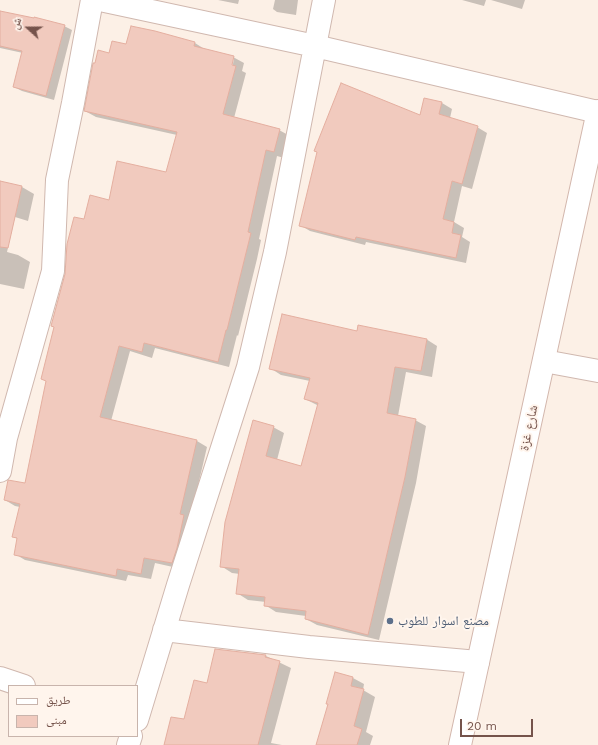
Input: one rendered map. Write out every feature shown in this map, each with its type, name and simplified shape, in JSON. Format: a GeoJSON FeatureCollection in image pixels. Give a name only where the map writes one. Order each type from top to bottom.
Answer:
{"type":"FeatureCollection","features":[{"type":"Feature","properties":{"kind":"street"},"geometry":{"type":"LineString","coordinates":[[0,471],[6,438],[53,271],[57,180],[92,0]]}},
{"type":"Feature","properties":{"kind":"street"},"geometry":{"type":"LineString","coordinates":[[100,0],[315,46],[598,111]]}},
{"type":"Feature","properties":{"kind":"street"},"geometry":{"type":"LineString","coordinates":[[138,717],[164,630],[248,367],[275,252],[324,0]]}},
{"type":"Feature","properties":{"kind":"street","name":"شارع غزة"},"geometry":{"type":"LineString","coordinates":[[460,745],[598,111]]}},
{"type":"Feature","properties":{"kind":"street"},"geometry":{"type":"LineString","coordinates":[[544,362],[598,371]]}},
{"type":"Feature","properties":{"kind":"street"},"geometry":{"type":"LineString","coordinates":[[164,630],[310,647],[478,662]]}},
{"type":"Feature","properties":{"kind":"street"},"geometry":{"type":"LineString","coordinates":[[0,678],[21,685]]}},
{"type":"Feature","properties":{"kind":"building"},"geometry":{"type":"Polygon","coordinates":[[[0,11],[34,17],[65,25],[46,96],[13,87],[22,51],[0,46],[0,11]]]}},
{"type":"Feature","properties":{"kind":"building"},"geometry":{"type":"Polygon","coordinates":[[[131,26],[195,42],[194,46],[234,56],[232,65],[236,66],[223,114],[280,129],[274,152],[266,150],[248,232],[251,233],[218,362],[144,343],[142,352],[119,346],[100,417],[197,440],[180,514],[184,515],[177,548],[172,563],[144,558],[141,574],[117,569],[116,576],[14,555],[17,538],[12,537],[20,504],[4,500],[8,480],[25,483],[46,381],[41,379],[54,327],[51,326],[65,274],[67,244],[74,217],[84,219],[90,195],[109,200],[117,161],[166,172],[177,132],[84,111],[93,63],[95,63],[98,50],[109,53],[112,41],[126,44],[131,26]]]}},
{"type":"Feature","properties":{"kind":"building"},"geometry":{"type":"Polygon","coordinates":[[[341,83],[420,115],[424,98],[442,102],[439,114],[478,126],[462,184],[452,181],[443,219],[454,222],[452,233],[461,235],[456,258],[356,237],[355,240],[299,226],[317,152],[314,151],[341,83]]]}},
{"type":"Feature","properties":{"kind":"building"},"geometry":{"type":"Polygon","coordinates":[[[0,181],[22,186],[8,248],[0,247],[0,181]]]}},
{"type":"Feature","properties":{"kind":"building"},"geometry":{"type":"Polygon","coordinates":[[[282,314],[357,331],[358,325],[427,339],[421,371],[395,367],[387,413],[416,419],[405,477],[368,635],[305,619],[306,611],[264,606],[265,597],[236,594],[239,569],[220,567],[225,522],[253,420],[274,426],[266,456],[301,466],[318,403],[304,399],[310,378],[269,369],[282,314]]]}},
{"type":"Feature","properties":{"kind":"building"},"geometry":{"type":"Polygon","coordinates":[[[215,649],[266,655],[265,657],[280,661],[258,745],[164,745],[171,717],[184,719],[194,680],[207,683],[215,649]]]}},
{"type":"Feature","properties":{"kind":"building"},"geometry":{"type":"Polygon","coordinates":[[[335,672],[353,677],[351,686],[364,689],[354,726],[362,729],[357,745],[316,745],[328,704],[326,704],[335,672]]]}},
{"type":"Feature","properties":{"kind":"place","name":"مصنع اسوار للطوب"},"geometry":{"type":"Point","coordinates":[390,621]}}]}
